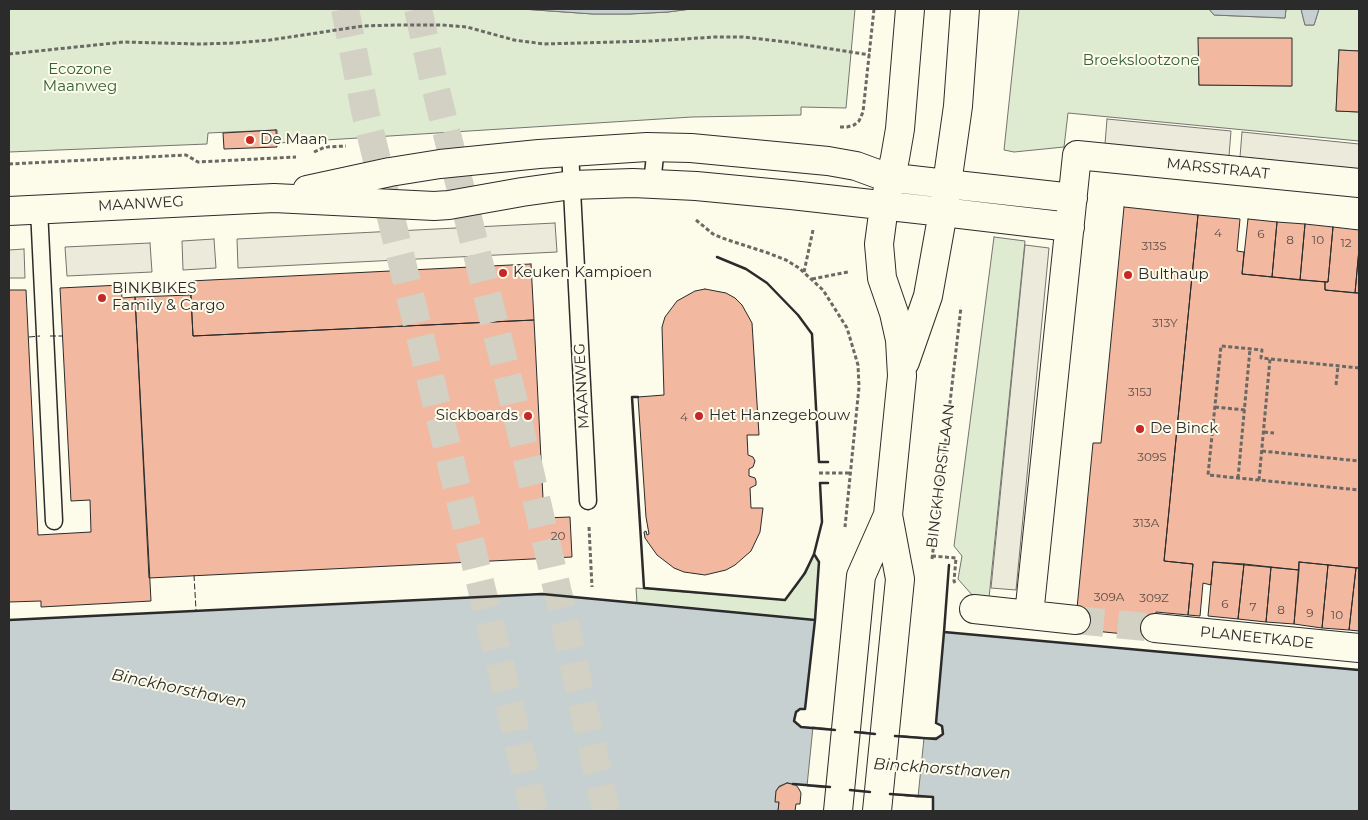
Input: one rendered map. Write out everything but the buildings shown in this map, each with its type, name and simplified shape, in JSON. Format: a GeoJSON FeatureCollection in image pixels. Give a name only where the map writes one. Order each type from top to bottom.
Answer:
{"type":"FeatureCollection","features":[{"type":"Feature","properties":{"kind":"street"},"geometry":{"type":"LineString","coordinates":[[878,802],[900,580],[888,515],[902,376],[902,355],[898,327],[884,285],[880,265],[879,244],[884,206],[900,129],[910,9]]}},
{"type":"Feature","properties":{"kind":"street"},"geometry":{"type":"LineString","coordinates":[[902,376],[928,296],[943,212],[958,106],[966,9]]}},
{"type":"Feature","properties":{"kind":"street","name":"MAANWEG"},"geometry":{"type":"LineString","coordinates":[[274,198],[412,168],[570,151],[656,147],[743,152],[828,161],[856,166],[891,178],[947,184]]}},
{"type":"Feature","properties":{"kind":"street","name":"MARSSTRAAT"},"geometry":{"type":"LineString","coordinates":[[1073,198],[1077,155],[1359,183]]}},
{"type":"Feature","properties":{"kind":"street","name":"MAANWEG"},"geometry":{"type":"LineString","coordinates":[[9,211],[274,198],[434,206],[572,185],[652,183],[784,194],[943,212]]}},
{"type":"Feature","properties":{"kind":"street"},"geometry":{"type":"LineString","coordinates":[[947,184],[1073,198],[1030,603]]}},
{"type":"Feature","properties":{"kind":"street"},"geometry":{"type":"LineString","coordinates":[[943,212],[1070,227]]}},
{"type":"Feature","properties":{"kind":"street"},"geometry":{"type":"LineString","coordinates":[[839,800],[861,576],[888,515]]}},
{"type":"Feature","properties":{"kind":"street"},"geometry":{"type":"LineString","coordinates":[[974,609],[1030,603],[1076,620]]}},
{"type":"Feature","properties":{"kind":"street","name":"PLANEETKADE"},"geometry":{"type":"LineString","coordinates":[[1155,628],[1359,648]]}},
{"type":"Feature","properties":{"kind":"lane"},"geometry":{"type":"LineString","coordinates":[[652,183],[656,147]]}},
{"type":"Feature","properties":{"kind":"lane","name":"MAANWEG"},"geometry":{"type":"LineString","coordinates":[[570,151],[588,501]]}},
{"type":"Feature","properties":{"kind":"lane"},"geometry":{"type":"LineString","coordinates":[[39,209],[54,521]]}},
{"type":"Feature","properties":{"kind":"path"},"geometry":{"type":"LineString","coordinates":[[9,54],[124,42],[235,44],[362,26],[442,25],[466,27],[514,40],[544,44],[729,37],[787,42],[870,55]]}},
{"type":"Feature","properties":{"kind":"path"},"geometry":{"type":"LineString","coordinates":[[690,215],[716,236],[786,260],[811,279],[828,296],[842,319],[855,353],[858,387],[844,532]]}},
{"type":"Feature","properties":{"kind":"path","name":"BINCKHORSTLAAN"},"geometry":{"type":"LineString","coordinates":[[931,566],[961,306]]}},
{"type":"Feature","properties":{"kind":"path"},"geometry":{"type":"LineString","coordinates":[[1359,368],[1261,358],[1262,350],[1222,346],[1208,474],[1359,490]]}},
{"type":"Feature","properties":{"kind":"path"},"geometry":{"type":"LineString","coordinates":[[1238,478],[1250,349]]}},
{"type":"Feature","properties":{"kind":"path"},"geometry":{"type":"LineString","coordinates":[[1259,480],[1270,359]]}},
{"type":"Feature","properties":{"kind":"path"},"geometry":{"type":"LineString","coordinates":[[1336,385],[1338,366]]}},
{"type":"Feature","properties":{"kind":"path"},"geometry":{"type":"LineString","coordinates":[[1215,407],[1245,410]]}},
{"type":"Feature","properties":{"kind":"path"},"geometry":{"type":"LineString","coordinates":[[1264,432],[1274,433]]}},
{"type":"Feature","properties":{"kind":"path"},"geometry":{"type":"LineString","coordinates":[[1262,452],[1359,461]]}},
{"type":"Feature","properties":{"kind":"path"},"geometry":{"type":"LineString","coordinates":[[819,473],[850,473]]}},
{"type":"Feature","properties":{"kind":"path"},"geometry":{"type":"LineString","coordinates":[[588,501],[592,587]]}},
{"type":"Feature","properties":{"kind":"path"},"geometry":{"type":"LineString","coordinates":[[932,556],[956,558],[954,581]]}},
{"type":"Feature","properties":{"kind":"green space","name":"Ecozone Maanweg"},"geometry":{"type":"Polygon","coordinates":[[[9,9],[522,9],[593,14],[629,14],[691,9],[855,9],[846,108],[801,107],[801,115],[692,117],[278,143],[277,130],[208,133],[207,144],[9,152],[9,9]]]}},
{"type":"Feature","properties":{"kind":"green space","name":"Broekslootzone"},"geometry":{"type":"Polygon","coordinates":[[[1019,9],[1209,9],[1214,15],[1285,18],[1286,9],[1301,9],[1305,25],[1314,25],[1319,9],[1359,9],[1359,51],[1339,50],[1336,111],[1359,112],[1359,141],[1068,113],[1064,147],[1014,152],[1004,150],[1019,9]],[[1199,38],[1199,85],[1291,86],[1199,38]]]}},
{"type":"Feature","properties":{"kind":"green space"},"geometry":{"type":"Polygon","coordinates":[[[994,237],[1025,241],[989,598],[973,596],[958,579],[962,556],[954,546],[994,237]]]}},
{"type":"Feature","properties":{"kind":"green space"},"geometry":{"type":"Polygon","coordinates":[[[814,554],[819,562],[815,620],[637,603],[636,588],[785,600],[798,584],[814,554]]]}},
{"type":"Feature","properties":{"kind":"shaded area"},"geometry":{"type":"Polygon","coordinates":[[[1107,119],[1231,131],[1229,156],[1105,144],[1107,119]]]}},
{"type":"Feature","properties":{"kind":"shaded area"},"geometry":{"type":"Polygon","coordinates":[[[1242,132],[1359,144],[1359,169],[1240,157],[1242,132]]]}},
{"type":"Feature","properties":{"kind":"shaded area"},"geometry":{"type":"Polygon","coordinates":[[[555,223],[557,252],[238,268],[237,239],[555,223]]]}},
{"type":"Feature","properties":{"kind":"shaded area"},"geometry":{"type":"Polygon","coordinates":[[[214,239],[216,268],[183,270],[182,241],[214,239]]]}},
{"type":"Feature","properties":{"kind":"shaded area"},"geometry":{"type":"Polygon","coordinates":[[[150,243],[152,272],[67,276],[65,247],[150,243]]]}},
{"type":"Feature","properties":{"kind":"shaded area"},"geometry":{"type":"Polygon","coordinates":[[[1025,245],[1049,248],[1016,590],[991,588],[1025,245]]]}},
{"type":"Feature","properties":{"kind":"shaded area"},"geometry":{"type":"Polygon","coordinates":[[[24,249],[25,278],[9,278],[9,250],[24,249]]]}},
{"type":"Feature","properties":{"kind":"water"},"geometry":{"type":"Polygon","coordinates":[[[522,9],[691,9],[629,14],[593,14],[522,9]]]}},
{"type":"Feature","properties":{"kind":"water"},"geometry":{"type":"Polygon","coordinates":[[[1209,9],[1286,9],[1285,18],[1214,15],[1209,9]]]}},
{"type":"Feature","properties":{"kind":"water"},"geometry":{"type":"Polygon","coordinates":[[[1301,9],[1319,9],[1314,25],[1305,25],[1301,9]]]}},
{"type":"Feature","properties":{"kind":"water","name":"Binckhorsthaven"},"geometry":{"type":"Polygon","coordinates":[[[542,594],[815,620],[805,709],[800,709],[796,712],[794,718],[795,723],[802,727],[928,738],[940,737],[943,734],[942,726],[936,723],[944,632],[1359,670],[1359,811],[933,811],[933,797],[787,783],[779,786],[776,791],[779,802],[778,811],[9,811],[9,620],[542,594]]]}},
{"type":"Feature","properties":{"kind":"pier"},"geometry":{"type":"Polygon","coordinates":[[[813,727],[924,738],[918,797],[807,786],[813,727]]]}},
{"type":"Feature","properties":{"kind":"tunnel"},"geometry":{"type":"LineString","coordinates":[[345,9],[365,111],[534,811]]}},
{"type":"Feature","properties":{"kind":"tunnel"},"geometry":{"type":"LineString","coordinates":[[418,9],[433,78],[512,394],[606,811]]}},
{"type":"Feature","properties":{"kind":"tunnel"},"geometry":{"type":"LineString","coordinates":[[1076,620],[1155,628]]}},
{"type":"Feature","properties":{"kind":"fence"},"geometry":{"type":"LineString","coordinates":[[29,337],[40,336]]}},
{"type":"Feature","properties":{"kind":"fence"},"geometry":{"type":"LineString","coordinates":[[50,336],[63,336]]}},
{"type":"Feature","properties":{"kind":"fence"},"geometry":{"type":"LineString","coordinates":[[194,575],[196,610]]}},
{"type":"Feature","properties":{"kind":"wall"},"geometry":{"type":"LineString","coordinates":[[717,257],[746,269],[767,283],[798,315],[812,334],[819,462],[828,462]]}},
{"type":"Feature","properties":{"kind":"wall"},"geometry":{"type":"LineString","coordinates":[[638,397],[632,397],[644,588],[785,600],[805,573],[814,554],[822,522],[820,483],[828,483]]}},
{"type":"Feature","properties":{"kind":"wall"},"geometry":{"type":"LineString","coordinates":[[814,554],[819,562],[815,620]]}},
{"type":"Feature","properties":{"kind":"wall"},"geometry":{"type":"LineString","coordinates":[[944,632],[949,565]]}},
{"type":"Feature","properties":{"kind":"wall"},"geometry":{"type":"LineString","coordinates":[[9,620],[542,594],[815,620],[805,709],[800,709],[796,712],[794,721],[801,727],[835,730]]}},
{"type":"Feature","properties":{"kind":"wall"},"geometry":{"type":"LineString","coordinates":[[895,736],[936,739],[943,734],[942,726],[936,723],[944,632],[1359,670]]}},
{"type":"Feature","properties":{"kind":"wall"},"geometry":{"type":"LineString","coordinates":[[855,732],[875,734]]}},
{"type":"Feature","properties":{"kind":"wall"},"geometry":{"type":"LineString","coordinates":[[793,784],[830,787]]}},
{"type":"Feature","properties":{"kind":"wall"},"geometry":{"type":"LineString","coordinates":[[850,790],[870,792]]}},
{"type":"Feature","properties":{"kind":"wall"},"geometry":{"type":"LineString","coordinates":[[890,794],[933,797],[933,811]]}},
{"type":"Feature","properties":{"kind":"place","name":"De Maan"},"geometry":{"type":"Point","coordinates":[250,140]}},
{"type":"Feature","properties":{"kind":"place","name":"Keuken Kampioen"},"geometry":{"type":"Point","coordinates":[503,273]}},
{"type":"Feature","properties":{"kind":"place","name":"Bulthaup"},"geometry":{"type":"Point","coordinates":[1128,275]}},
{"type":"Feature","properties":{"kind":"place","name":"BINKBIKES Family & Cargo"},"geometry":{"type":"Point","coordinates":[102,298]}},
{"type":"Feature","properties":{"kind":"place","name":"Sickboards"},"geometry":{"type":"Point","coordinates":[528,416]}},
{"type":"Feature","properties":{"kind":"place","name":"Het Hanzegebouw"},"geometry":{"type":"Point","coordinates":[699,416]}},
{"type":"Feature","properties":{"kind":"place","name":"De Binck"},"geometry":{"type":"Point","coordinates":[1140,429]}}]}
